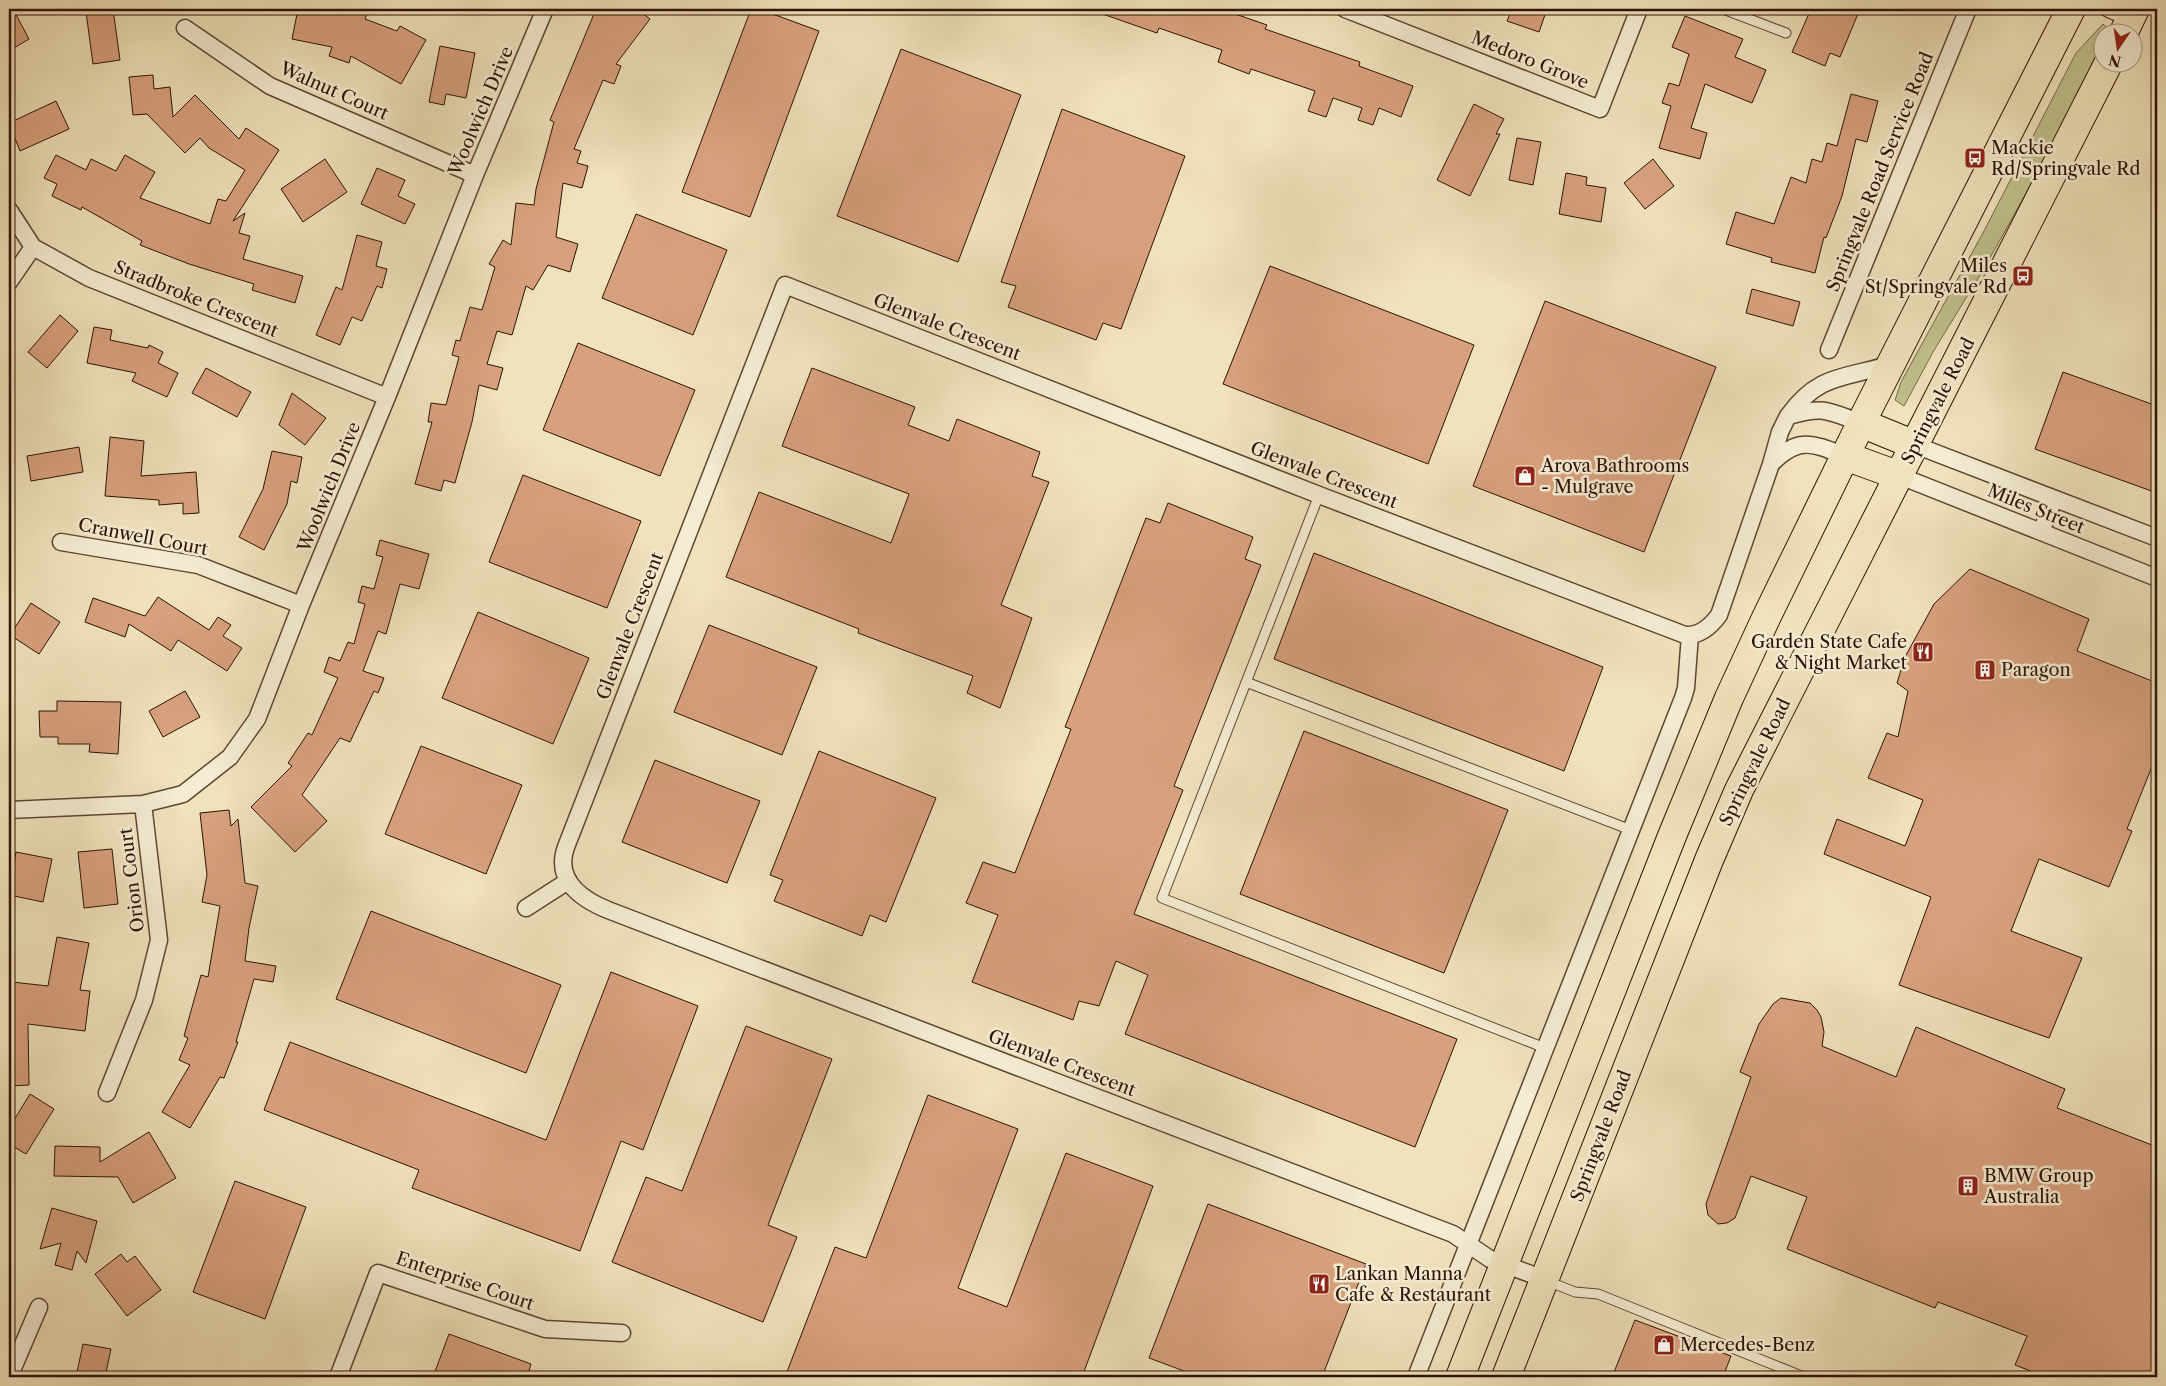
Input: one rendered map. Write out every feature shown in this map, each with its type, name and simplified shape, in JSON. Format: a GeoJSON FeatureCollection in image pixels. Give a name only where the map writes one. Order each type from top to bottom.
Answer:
{"type":"FeatureCollection","features":[{"type":"Feature","properties":{"kind":"highway"},"geometry":{"type":"LineString","coordinates":[[1460,1377],[1709,744],[1766,618],[1861,423],[2071,9]]}},
{"type":"Feature","properties":{"kind":"highway","name":"Springvale Road"},"geometry":{"type":"LineString","coordinates":[[1506,1377],[1709,860],[1739,790],[2104,72]]}},
{"type":"Feature","properties":{"kind":"highway"},"geometry":{"type":"LineString","coordinates":[[1861,423],[1915,445]]}},
{"type":"Feature","properties":{"kind":"highway"},"geometry":{"type":"LineString","coordinates":[[1845,456],[1900,476]]}},
{"type":"Feature","properties":{"kind":"street","name":"Woolwich Drive"},"geometry":{"type":"LineString","coordinates":[[9,810],[143,804],[183,794],[230,757],[257,719],[475,175],[545,9]]}},
{"type":"Feature","properties":{"kind":"street","name":"Medoro Grove"},"geometry":{"type":"LineString","coordinates":[[1345,9],[1600,109],[1639,9]]}},
{"type":"Feature","properties":{"kind":"street","name":"Springvale Road Service Road"},"geometry":{"type":"LineString","coordinates":[[1829,350],[1968,9]]}},
{"type":"Feature","properties":{"kind":"street","name":"Walnut Court"},"geometry":{"type":"LineString","coordinates":[[185,28],[270,86],[475,175]]}},
{"type":"Feature","properties":{"kind":"street","name":"Stradbroke Crescent"},"geometry":{"type":"LineString","coordinates":[[9,210],[33,247],[89,278],[387,397]]}},
{"type":"Feature","properties":{"kind":"street"},"geometry":{"type":"LineString","coordinates":[[9,282],[33,247]]}},
{"type":"Feature","properties":{"kind":"street","name":"Glenvale Crescent"},"geometry":{"type":"LineString","coordinates":[[1544,1280],[1490,1259],[1466,1245],[1453,1234],[608,910],[583,897],[568,880],[561,865],[785,285],[1319,496],[1426,534],[1567,590],[1690,635]]}},
{"type":"Feature","properties":{"kind":"street"},"geometry":{"type":"LineString","coordinates":[[1416,1377],[1466,1245],[1683,698],[1686,688],[1690,635],[1708,628],[1719,615],[1771,464],[1780,432],[1788,416],[1801,399],[1818,385],[1891,364]]}},
{"type":"Feature","properties":{"kind":"street"},"geometry":{"type":"LineString","coordinates":[[1788,416],[1823,409],[1861,423]]}},
{"type":"Feature","properties":{"kind":"street"},"geometry":{"type":"LineString","coordinates":[[1771,464],[1791,447],[1806,444],[1817,445],[1845,456]]}},
{"type":"Feature","properties":{"kind":"street","name":"Miles Street"},"geometry":{"type":"LineString","coordinates":[[1915,445],[2157,538]]}},
{"type":"Feature","properties":{"kind":"street","name":"Miles Street"},"geometry":{"type":"LineString","coordinates":[[1900,476],[2157,578]]}},
{"type":"Feature","properties":{"kind":"street"},"geometry":{"type":"LineString","coordinates":[[2041,532],[2054,499]]}},
{"type":"Feature","properties":{"kind":"street","name":"Cranwell Court"},"geometry":{"type":"LineString","coordinates":[[60,542],[198,565],[302,605]]}},
{"type":"Feature","properties":{"kind":"street","name":"Orion Court"},"geometry":{"type":"LineString","coordinates":[[107,1093],[144,1000],[159,940],[143,804]]}},
{"type":"Feature","properties":{"kind":"street"},"geometry":{"type":"LineString","coordinates":[[526,908],[568,880]]}},
{"type":"Feature","properties":{"kind":"street","name":"Enterprise Court"},"geometry":{"type":"LineString","coordinates":[[338,1377],[378,1273],[545,1330],[622,1333]]}},
{"type":"Feature","properties":{"kind":"street"},"geometry":{"type":"LineString","coordinates":[[9,1371],[13,1368],[39,1307]]}},
{"type":"Feature","properties":{"kind":"lane"},"geometry":{"type":"LineString","coordinates":[[1723,9],[1786,33]]}},
{"type":"Feature","properties":{"kind":"lane"},"geometry":{"type":"LineString","coordinates":[[1319,496],[1162,898],[1545,1048]]}},
{"type":"Feature","properties":{"kind":"lane"},"geometry":{"type":"LineString","coordinates":[[1246,682],[1631,830]]}},
{"type":"Feature","properties":{"kind":"lane"},"geometry":{"type":"LineString","coordinates":[[1544,1280],[1575,1292],[1598,1294],[1804,1377]]}},
{"type":"Feature","properties":{"kind":"green space"},"geometry":{"type":"Polygon","coordinates":[[[2094,34],[2094,63],[2037,174],[1982,272],[1933,352],[1904,406],[1895,400],[1901,382],[1984,231],[2076,53],[2094,34]]]}},
{"type":"Feature","properties":{"kind":"building"},"geometry":{"type":"Polygon","coordinates":[[[9,9],[13,9],[29,39],[9,51],[9,9]]]}},
{"type":"Feature","properties":{"kind":"building"},"geometry":{"type":"Polygon","coordinates":[[[113,9],[120,60],[93,64],[86,12],[113,9]]]}},
{"type":"Feature","properties":{"kind":"building"},"geometry":{"type":"Polygon","coordinates":[[[298,9],[369,9],[365,19],[397,31],[400,26],[426,40],[401,84],[351,56],[349,63],[329,56],[332,47],[292,39],[298,9]]]}},
{"type":"Feature","properties":{"kind":"building"},"geometry":{"type":"Polygon","coordinates":[[[596,9],[637,9],[650,19],[616,64],[621,66],[614,84],[603,80],[574,149],[581,151],[577,163],[588,166],[582,188],[563,183],[556,237],[578,244],[570,272],[548,265],[533,290],[526,286],[512,335],[497,331],[487,364],[503,368],[497,390],[479,385],[472,422],[455,483],[444,480],[441,491],[415,484],[432,422],[428,422],[431,403],[446,405],[459,357],[452,355],[456,340],[460,341],[470,307],[482,310],[495,267],[489,264],[503,240],[511,245],[516,203],[534,205],[536,189],[554,122],[550,120],[596,9]]]}},
{"type":"Feature","properties":{"kind":"building"},"geometry":{"type":"Polygon","coordinates":[[[751,9],[759,9],[819,31],[750,217],[682,192],[751,9]]]}},
{"type":"Feature","properties":{"kind":"building"},"geometry":{"type":"Polygon","coordinates":[[[1094,9],[1221,9],[1267,25],[1265,29],[1360,62],[1359,66],[1413,86],[1401,117],[1379,108],[1373,125],[1358,120],[1362,108],[1333,98],[1326,117],[1308,111],[1315,91],[1251,69],[1249,74],[1218,62],[1222,50],[1159,28],[1157,33],[1094,11],[1094,9]]]}},
{"type":"Feature","properties":{"kind":"building"},"geometry":{"type":"Polygon","coordinates":[[[1512,9],[1547,9],[1539,32],[1507,21],[1512,9]]]}},
{"type":"Feature","properties":{"kind":"building"},"geometry":{"type":"Polygon","coordinates":[[[1811,9],[1860,9],[1840,57],[1830,53],[1825,66],[1792,52],[1811,9]]]}},
{"type":"Feature","properties":{"kind":"building"},"geometry":{"type":"Polygon","coordinates":[[[1685,16],[1743,39],[1735,57],[1766,70],[1752,103],[1705,84],[1691,128],[1707,133],[1700,159],[1659,148],[1671,106],[1662,103],[1669,83],[1679,86],[1689,54],[1672,47],[1685,16]]]}},
{"type":"Feature","properties":{"kind":"building"},"geometry":{"type":"Polygon","coordinates":[[[440,46],[475,53],[466,98],[446,94],[444,105],[429,102],[440,46]]]}},
{"type":"Feature","properties":{"kind":"building"},"geometry":{"type":"Polygon","coordinates":[[[901,49],[1021,95],[958,262],[837,216],[901,49]]]}},
{"type":"Feature","properties":{"kind":"building"},"geometry":{"type":"Polygon","coordinates":[[[153,75],[154,89],[170,87],[173,117],[195,95],[239,139],[246,128],[279,150],[233,221],[245,213],[239,233],[250,236],[243,259],[303,276],[295,303],[252,290],[254,284],[189,264],[140,245],[142,241],[82,207],[81,210],[52,196],[57,184],[44,178],[56,155],[86,170],[91,159],[116,171],[125,155],[155,172],[140,198],[210,224],[218,199],[226,201],[245,170],[209,148],[200,138],[185,153],[147,114],[133,115],[129,77],[153,75]]]}},
{"type":"Feature","properties":{"kind":"building"},"geometry":{"type":"Polygon","coordinates":[[[1851,94],[1878,101],[1867,142],[1856,139],[1842,196],[1826,238],[1824,237],[1815,273],[1771,262],[1772,258],[1726,244],[1736,212],[1774,224],[1791,177],[1806,183],[1812,159],[1822,162],[1827,143],[1837,146],[1851,94]]]}},
{"type":"Feature","properties":{"kind":"building"},"geometry":{"type":"Polygon","coordinates":[[[56,101],[69,129],[20,151],[9,123],[56,101]]]}},
{"type":"Feature","properties":{"kind":"building"},"geometry":{"type":"Polygon","coordinates":[[[1474,104],[1504,119],[1496,134],[1500,134],[1470,196],[1437,180],[1474,104]]]}},
{"type":"Feature","properties":{"kind":"building"},"geometry":{"type":"Polygon","coordinates":[[[1062,109],[1185,156],[1121,329],[1103,323],[1096,340],[1008,307],[1016,286],[1001,282],[1062,109]]]}},
{"type":"Feature","properties":{"kind":"building"},"geometry":{"type":"Polygon","coordinates":[[[1517,138],[1541,142],[1533,185],[1509,180],[1517,138]]]}},
{"type":"Feature","properties":{"kind":"building"},"geometry":{"type":"Polygon","coordinates":[[[325,159],[347,192],[303,222],[281,189],[325,159]]]}},
{"type":"Feature","properties":{"kind":"building"},"geometry":{"type":"Polygon","coordinates":[[[1653,159],[1674,186],[1645,209],[1624,183],[1653,159]]]}},
{"type":"Feature","properties":{"kind":"building"},"geometry":{"type":"Polygon","coordinates":[[[377,168],[405,180],[398,196],[415,204],[405,224],[361,204],[377,168]]]}},
{"type":"Feature","properties":{"kind":"building"},"geometry":{"type":"Polygon","coordinates":[[[1566,173],[1587,177],[1586,185],[1606,188],[1601,222],[1559,214],[1566,173]]]}},
{"type":"Feature","properties":{"kind":"building"},"geometry":{"type":"Polygon","coordinates":[[[636,214],[727,250],[693,335],[602,298],[636,214]]]}},
{"type":"Feature","properties":{"kind":"building"},"geometry":{"type":"Polygon","coordinates":[[[357,235],[382,242],[376,266],[387,269],[382,288],[377,286],[362,321],[352,317],[340,345],[316,335],[336,287],[342,290],[357,235]]]}},
{"type":"Feature","properties":{"kind":"building"},"geometry":{"type":"Polygon","coordinates":[[[1270,266],[1474,345],[1428,464],[1223,384],[1270,266]]]}},
{"type":"Feature","properties":{"kind":"building"},"geometry":{"type":"Polygon","coordinates":[[[1752,289],[1800,302],[1793,326],[1746,313],[1752,289]]]}},
{"type":"Feature","properties":{"kind":"building"},"geometry":{"type":"Polygon","coordinates":[[[1545,301],[1716,367],[1644,552],[1473,486],[1545,301]]]}},
{"type":"Feature","properties":{"kind":"building"},"geometry":{"type":"Polygon","coordinates":[[[60,315],[78,331],[47,368],[28,352],[60,315]]]}},
{"type":"Feature","properties":{"kind":"building"},"geometry":{"type":"Polygon","coordinates":[[[94,327],[112,330],[110,340],[148,348],[149,345],[163,352],[158,363],[178,373],[167,397],[132,381],[136,373],[87,363],[94,327]]]}},
{"type":"Feature","properties":{"kind":"building"},"geometry":{"type":"Polygon","coordinates":[[[578,343],[695,390],[660,476],[543,430],[578,343]]]}},
{"type":"Feature","properties":{"kind":"building"},"geometry":{"type":"Polygon","coordinates":[[[206,368],[251,392],[237,417],[192,393],[206,368]]]}},
{"type":"Feature","properties":{"kind":"building"},"geometry":{"type":"Polygon","coordinates":[[[812,368],[915,407],[908,425],[949,441],[957,419],[1040,452],[1032,476],[1049,482],[1001,605],[1032,618],[1000,708],[967,693],[973,676],[858,633],[859,629],[726,577],[759,492],[891,543],[909,494],[782,446],[812,368]]]}},
{"type":"Feature","properties":{"kind":"building"},"geometry":{"type":"Polygon","coordinates":[[[2063,372],[2157,406],[2157,493],[2035,449],[2063,372]]]}},
{"type":"Feature","properties":{"kind":"building"},"geometry":{"type":"Polygon","coordinates":[[[292,393],[326,418],[305,445],[279,425],[292,393]]]}},
{"type":"Feature","properties":{"kind":"building"},"geometry":{"type":"Polygon","coordinates":[[[110,437],[144,441],[141,476],[196,472],[199,513],[183,514],[183,503],[159,505],[159,500],[105,496],[110,437]]]}},
{"type":"Feature","properties":{"kind":"building"},"geometry":{"type":"Polygon","coordinates":[[[79,447],[83,472],[31,481],[27,456],[79,447]]]}},
{"type":"Feature","properties":{"kind":"building"},"geometry":{"type":"Polygon","coordinates":[[[272,451],[302,457],[297,483],[291,481],[287,504],[264,550],[239,537],[263,489],[272,451]]]}},
{"type":"Feature","properties":{"kind":"building"},"geometry":{"type":"Polygon","coordinates":[[[523,475],[641,521],[607,608],[489,562],[523,475]]]}},
{"type":"Feature","properties":{"kind":"building"},"geometry":{"type":"Polygon","coordinates":[[[1168,503],[1253,537],[1245,559],[1261,565],[1174,786],[1183,790],[1134,914],[1457,1039],[1415,1147],[1125,1034],[1148,975],[1116,961],[1099,1006],[1079,1001],[1073,1020],[972,982],[998,915],[966,903],[983,862],[1015,873],[1071,729],[1065,727],[1146,518],[1160,523],[1168,503]]]}},
{"type":"Feature","properties":{"kind":"building"},"geometry":{"type":"Polygon","coordinates":[[[380,540],[429,554],[419,589],[400,584],[386,634],[378,631],[363,671],[384,678],[378,693],[374,691],[350,742],[340,738],[302,795],[327,821],[295,852],[251,807],[292,766],[288,763],[308,733],[312,735],[338,678],[324,672],[329,657],[340,661],[348,642],[354,644],[365,604],[358,602],[362,586],[374,589],[383,557],[376,555],[380,540]]]}},
{"type":"Feature","properties":{"kind":"building"},"geometry":{"type":"Polygon","coordinates":[[[1314,553],[1603,667],[1564,771],[1274,659],[1314,553]]]}},
{"type":"Feature","properties":{"kind":"building"},"geometry":{"type":"Polygon","coordinates":[[[1970,569],[2089,619],[2077,651],[2157,683],[2157,754],[2127,829],[2132,831],[2109,887],[2039,859],[2011,931],[2082,958],[2049,1038],[1899,985],[1931,897],[1824,854],[1837,819],[1905,846],[1923,800],[1868,778],[1887,733],[1898,737],[1908,691],[1897,683],[1905,657],[1934,604],[1970,569]]]}},
{"type":"Feature","properties":{"kind":"building"},"geometry":{"type":"Polygon","coordinates":[[[158,597],[209,630],[218,617],[231,625],[223,636],[242,648],[227,671],[178,640],[171,651],[129,624],[125,637],[85,622],[93,598],[145,616],[158,597]]]}},
{"type":"Feature","properties":{"kind":"building"},"geometry":{"type":"Polygon","coordinates":[[[31,603],[60,622],[39,654],[10,635],[31,603]]]}},
{"type":"Feature","properties":{"kind":"building"},"geometry":{"type":"Polygon","coordinates":[[[478,612],[589,658],[553,744],[442,698],[478,612]]]}},
{"type":"Feature","properties":{"kind":"building"},"geometry":{"type":"Polygon","coordinates":[[[709,625],[817,667],[782,755],[674,712],[709,625]]]}},
{"type":"Feature","properties":{"kind":"building"},"geometry":{"type":"Polygon","coordinates":[[[185,691],[200,717],[163,737],[149,711],[185,691]]]}},
{"type":"Feature","properties":{"kind":"building"},"geometry":{"type":"Polygon","coordinates":[[[57,701],[121,702],[118,754],[89,752],[90,744],[58,744],[58,737],[40,737],[39,711],[57,711],[57,701]]]}},
{"type":"Feature","properties":{"kind":"building"},"geometry":{"type":"Polygon","coordinates":[[[1304,731],[1508,810],[1444,973],[1240,894],[1304,731]]]}},
{"type":"Feature","properties":{"kind":"building"},"geometry":{"type":"Polygon","coordinates":[[[421,746],[522,785],[486,874],[385,834],[421,746]]]}},
{"type":"Feature","properties":{"kind":"building"},"geometry":{"type":"Polygon","coordinates":[[[819,751],[936,798],[886,922],[870,915],[862,936],[774,901],[783,880],[770,875],[819,751]]]}},
{"type":"Feature","properties":{"kind":"building"},"geometry":{"type":"Polygon","coordinates":[[[655,760],[760,801],[727,883],[622,842],[655,760]]]}},
{"type":"Feature","properties":{"kind":"building"},"geometry":{"type":"Polygon","coordinates":[[[229,810],[231,826],[238,819],[245,883],[258,886],[249,928],[245,961],[276,966],[273,982],[254,979],[236,1042],[238,1042],[224,1078],[220,1077],[190,1128],[162,1112],[190,1065],[179,1060],[188,1038],[184,1036],[201,975],[208,977],[220,906],[202,902],[207,875],[200,813],[229,810]]]}},
{"type":"Feature","properties":{"kind":"building"},"geometry":{"type":"Polygon","coordinates":[[[112,849],[118,904],[84,908],[78,852],[112,849]]]}},
{"type":"Feature","properties":{"kind":"building"},"geometry":{"type":"Polygon","coordinates":[[[16,852],[52,859],[43,902],[9,895],[16,852]]]}},
{"type":"Feature","properties":{"kind":"building"},"geometry":{"type":"Polygon","coordinates":[[[371,911],[561,985],[526,1073],[336,999],[371,911]]]}},
{"type":"Feature","properties":{"kind":"building"},"geometry":{"type":"Polygon","coordinates":[[[57,937],[89,943],[80,990],[90,991],[85,1031],[28,1024],[29,1085],[9,1086],[9,1016],[12,982],[48,986],[57,937]]]}},
{"type":"Feature","properties":{"kind":"building"},"geometry":{"type":"Polygon","coordinates":[[[611,972],[698,1006],[643,1150],[621,1141],[580,1251],[412,1188],[419,1170],[264,1110],[290,1042],[546,1140],[611,972]]]}},
{"type":"Feature","properties":{"kind":"building","name":"BMW Group Australia"},"geometry":{"type":"Polygon","coordinates":[[[1781,998],[1810,1003],[1817,1010],[1821,1017],[1824,1032],[1822,1046],[1896,1077],[1916,1027],[2065,1089],[2057,1108],[2157,1147],[2157,1363],[2151,1377],[2130,1377],[2115,1372],[2113,1377],[2046,1377],[2015,1365],[2027,1336],[1938,1302],[1935,1308],[1787,1249],[1807,1197],[1751,1176],[1735,1218],[1727,1223],[1718,1224],[1708,1215],[1706,1204],[1751,1077],[1740,1072],[1759,1024],[1773,1004],[1781,998]]]}},
{"type":"Feature","properties":{"kind":"building"},"geometry":{"type":"Polygon","coordinates":[[[746,1026],[832,1059],[768,1225],[797,1237],[763,1322],[612,1262],[646,1177],[682,1191],[746,1026]]]}},
{"type":"Feature","properties":{"kind":"building"},"geometry":{"type":"Polygon","coordinates":[[[30,1094],[54,1109],[26,1154],[9,1144],[9,1128],[30,1094]]]}},
{"type":"Feature","properties":{"kind":"building"},"geometry":{"type":"Polygon","coordinates":[[[928,1095],[1018,1129],[958,1288],[1007,1307],[1066,1153],[1153,1186],[1082,1377],[785,1377],[835,1247],[866,1258],[928,1095]]]}},
{"type":"Feature","properties":{"kind":"building"},"geometry":{"type":"Polygon","coordinates":[[[149,1132],[176,1178],[133,1203],[118,1177],[54,1176],[55,1146],[100,1147],[100,1162],[149,1132]]]}},
{"type":"Feature","properties":{"kind":"building"},"geometry":{"type":"Polygon","coordinates":[[[235,1181],[306,1207],[265,1319],[193,1292],[235,1181]]]}},
{"type":"Feature","properties":{"kind":"building"},"geometry":{"type":"Polygon","coordinates":[[[1208,1204],[1366,1264],[1322,1377],[1200,1377],[1149,1358],[1208,1204]]]}},
{"type":"Feature","properties":{"kind":"building"},"geometry":{"type":"Polygon","coordinates":[[[52,1208],[97,1221],[86,1263],[77,1251],[72,1270],[55,1265],[61,1243],[40,1249],[52,1208]]]}},
{"type":"Feature","properties":{"kind":"building"},"geometry":{"type":"Polygon","coordinates":[[[121,1254],[127,1262],[135,1256],[161,1290],[127,1316],[95,1274],[121,1254]]]}},
{"type":"Feature","properties":{"kind":"building","name":"Mercedes-Benz"},"geometry":{"type":"Polygon","coordinates":[[[1635,1320],[1731,1356],[1723,1377],[1612,1377],[1635,1320]]]}},
{"type":"Feature","properties":{"kind":"building"},"geometry":{"type":"Polygon","coordinates":[[[449,1334],[531,1364],[527,1377],[433,1377],[449,1334]]]}},
{"type":"Feature","properties":{"kind":"building"},"geometry":{"type":"Polygon","coordinates":[[[83,1344],[111,1349],[105,1377],[76,1377],[83,1344]]]}},
{"type":"Feature","properties":{"kind":"place","name":"Mackie Rd/Springvale Rd"},"geometry":{"type":"Point","coordinates":[1975,158]}},
{"type":"Feature","properties":{"kind":"place","name":"Miles St/Springvale Rd"},"geometry":{"type":"Point","coordinates":[2023,276]}},
{"type":"Feature","properties":{"kind":"place","name":"Arova Bathrooms - Mulgrave"},"geometry":{"type":"Point","coordinates":[1525,476]}},
{"type":"Feature","properties":{"kind":"place","name":"Garden State Cafe & Night Market"},"geometry":{"type":"Point","coordinates":[1923,652]}},
{"type":"Feature","properties":{"kind":"place","name":"Paragon"},"geometry":{"type":"Point","coordinates":[1985,670]}},
{"type":"Feature","properties":{"kind":"place","name":"BMW Group Australia"},"geometry":{"type":"Point","coordinates":[1968,1186]}},
{"type":"Feature","properties":{"kind":"place","name":"Lankan Manna Cafe & Restaurant"},"geometry":{"type":"Point","coordinates":[1319,1284]}},
{"type":"Feature","properties":{"kind":"place","name":"Mercedes-Benz"},"geometry":{"type":"Point","coordinates":[1664,1345]}}]}
